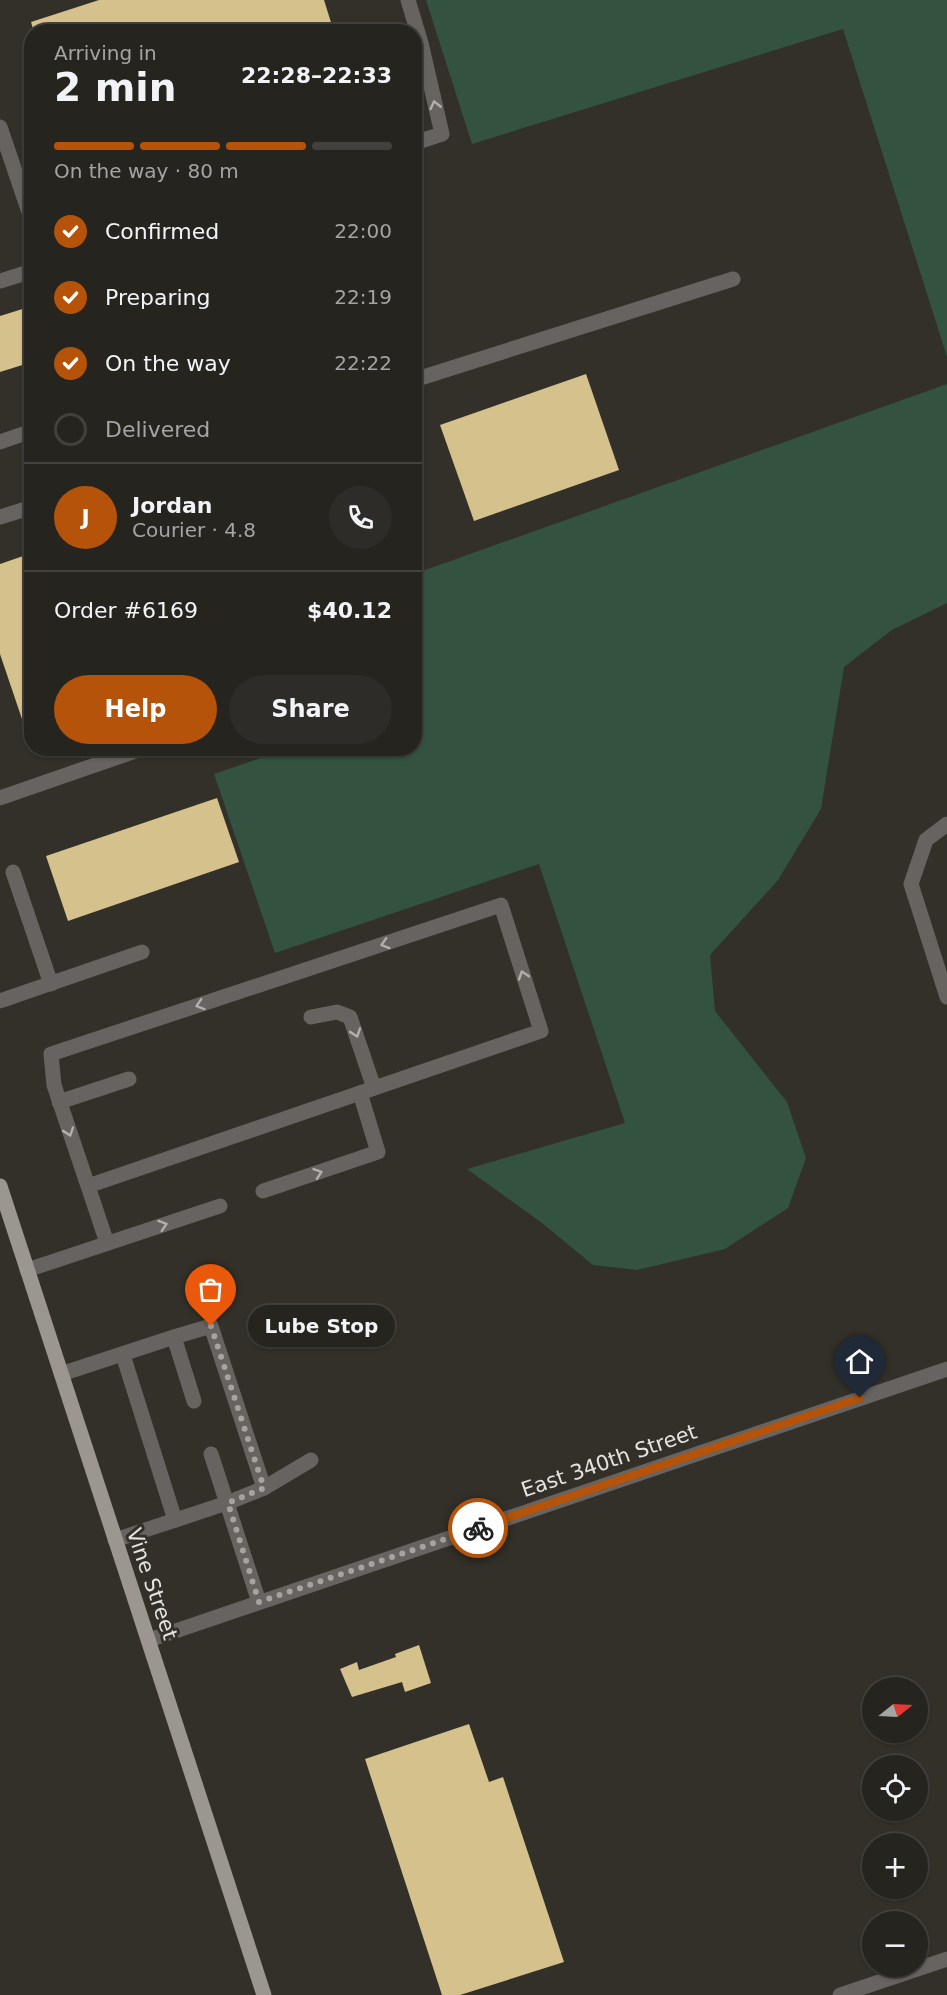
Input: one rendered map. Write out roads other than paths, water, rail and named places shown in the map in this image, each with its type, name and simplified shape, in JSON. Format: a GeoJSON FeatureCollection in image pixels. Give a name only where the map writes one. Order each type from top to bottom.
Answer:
{"type":"FeatureCollection","features":[{"type":"Feature","properties":{"kind":"main road","name":"Vine Street"},"geometry":{"type":"LineString","coordinates":[[0,1186],[264,1995]]}},
{"type":"Feature","properties":{"kind":"street"},"geometry":{"type":"LineString","coordinates":[[408,0],[415,24]]}},
{"type":"Feature","properties":{"kind":"street"},"geometry":{"type":"LineString","coordinates":[[422,47],[442,134],[422,140]]}},
{"type":"Feature","properties":{"kind":"street"},"geometry":{"type":"LineString","coordinates":[[0,127],[24,198]]}},
{"type":"Feature","properties":{"kind":"street"},"geometry":{"type":"LineString","coordinates":[[0,281],[24,274]]}},
{"type":"Feature","properties":{"kind":"street"},"geometry":{"type":"LineString","coordinates":[[422,377],[733,279]]}},
{"type":"Feature","properties":{"kind":"street"},"geometry":{"type":"LineString","coordinates":[[0,442],[24,434]]}},
{"type":"Feature","properties":{"kind":"street"},"geometry":{"type":"LineString","coordinates":[[0,517],[24,510]]}},
{"type":"Feature","properties":{"kind":"street"},"geometry":{"type":"LineString","coordinates":[[0,798],[121,756]]}},
{"type":"Feature","properties":{"kind":"street"},"geometry":{"type":"LineString","coordinates":[[947,824],[926,840],[911,884],[947,997]]}},
{"type":"Feature","properties":{"kind":"street"},"geometry":{"type":"LineString","coordinates":[[13,872],[51,984]]}},
{"type":"Feature","properties":{"kind":"street"},"geometry":{"type":"LineString","coordinates":[[88,1186],[541,1031],[501,905],[51,1054],[54,1085],[59,1102],[107,1243]]}},
{"type":"Feature","properties":{"kind":"street"},"geometry":{"type":"LineString","coordinates":[[0,1001],[142,952]]}},
{"type":"Feature","properties":{"kind":"street"},"geometry":{"type":"LineString","coordinates":[[263,1191],[378,1152],[367,1090],[350,1017],[337,1012],[311,1017]]}},
{"type":"Feature","properties":{"kind":"street"},"geometry":{"type":"LineString","coordinates":[[59,1102],[129,1078]]}},
{"type":"Feature","properties":{"kind":"street"},"geometry":{"type":"LineString","coordinates":[[27,1270],[220,1206]]}},
{"type":"Feature","properties":{"kind":"street"},"geometry":{"type":"LineString","coordinates":[[61,1374],[211,1326],[264,1488]]}},
{"type":"Feature","properties":{"kind":"street"},"geometry":{"type":"LineString","coordinates":[[174,1337],[194,1401]]}},
{"type":"Feature","properties":{"kind":"street"},"geometry":{"type":"LineString","coordinates":[[123,1355],[175,1520]]}},
{"type":"Feature","properties":{"kind":"street","name":"East 340th Street"},"geometry":{"type":"LineString","coordinates":[[149,1640],[947,1369]]}},
{"type":"Feature","properties":{"kind":"street"},"geometry":{"type":"LineString","coordinates":[[211,1454],[259,1602]]}},
{"type":"Feature","properties":{"kind":"street"},"geometry":{"type":"LineString","coordinates":[[115,1540],[228,1503],[264,1488],[310,1460]]}},
{"type":"Feature","properties":{"kind":"street"},"geometry":{"type":"LineString","coordinates":[[840,1995],[947,1959]]}},
{"type":"Feature","properties":{"kind":"place","name":"Lube Stop"},"geometry":{"type":"Point","coordinates":[211,1326]}}]}
